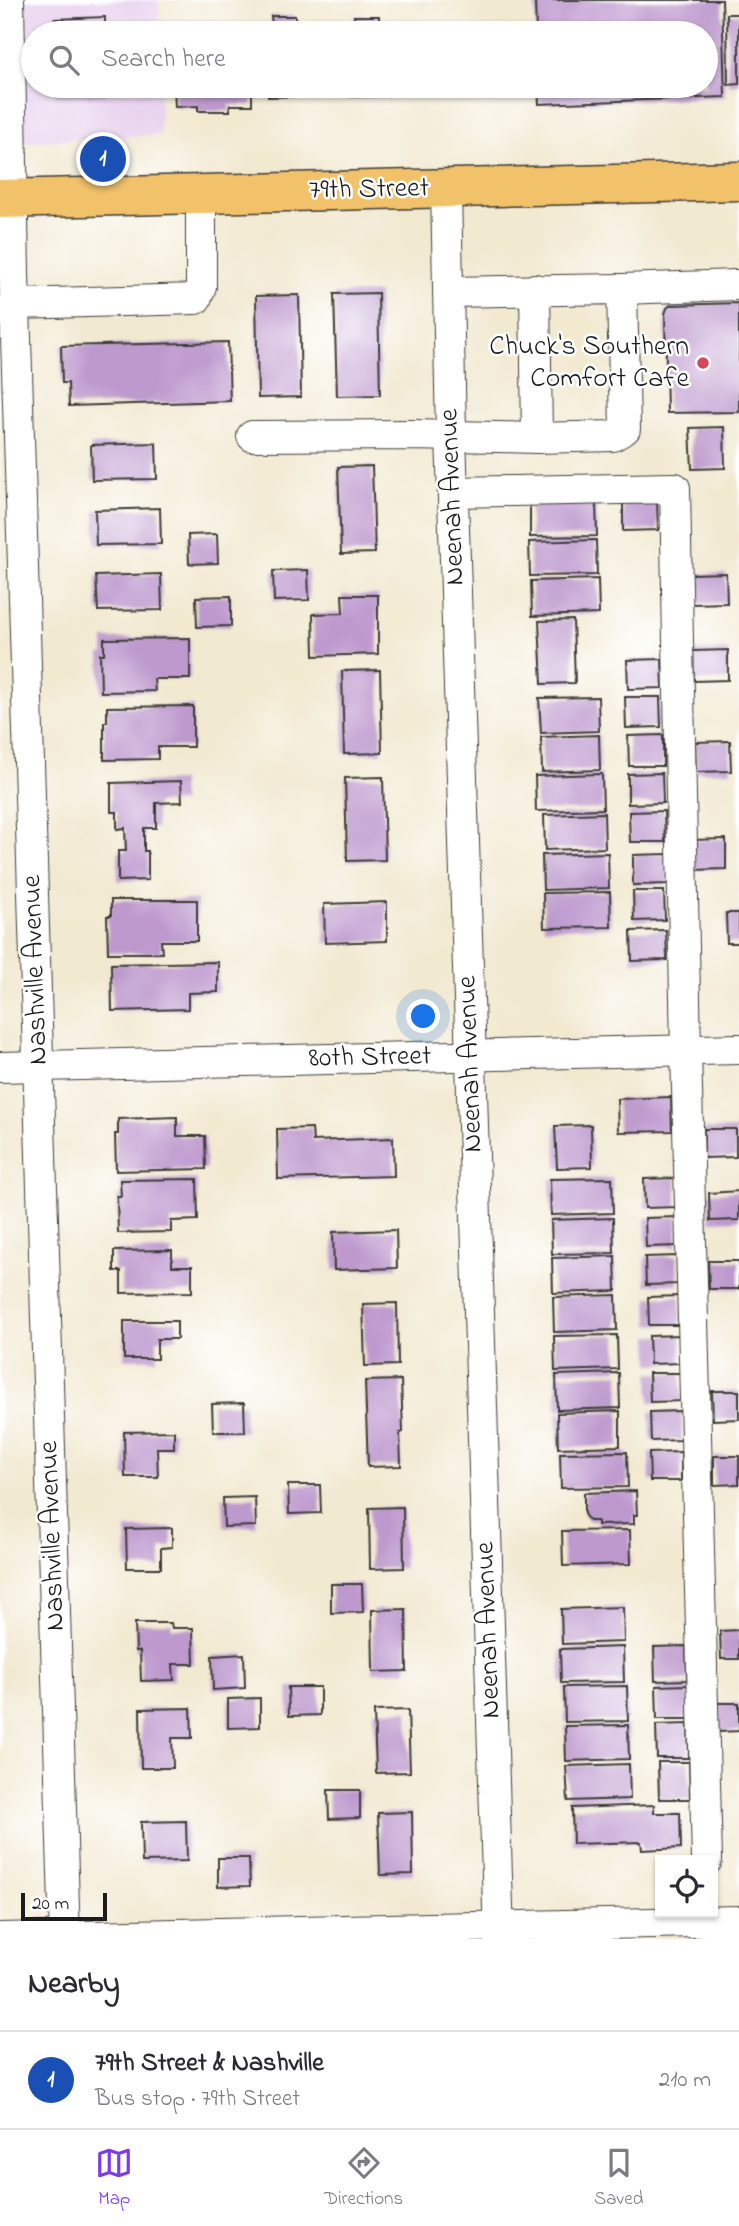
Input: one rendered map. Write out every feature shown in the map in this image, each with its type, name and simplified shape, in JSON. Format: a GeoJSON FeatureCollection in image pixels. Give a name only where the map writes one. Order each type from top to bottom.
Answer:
{"type":"FeatureCollection","features":[{"type":"Feature","properties":{"kind":"main road","name":"79th Street"},"geometry":{"type":"LineString","coordinates":[[6,199],[739,181]]}},
{"type":"Feature","properties":{"kind":"street","name":"Nashville Avenue"},"geometry":{"type":"LineString","coordinates":[[9,0],[7,273],[15,304],[10,444],[38,1066],[65,1938]]}},
{"type":"Feature","properties":{"kind":"street","name":"Neenah Avenue"},"geometry":{"type":"LineString","coordinates":[[446,188],[451,435],[499,1932]]}},
{"type":"Feature","properties":{"kind":"street"},"geometry":{"type":"LineString","coordinates":[[15,304],[196,299],[201,286],[201,194]]}},
{"type":"Feature","properties":{"kind":"street"},"geometry":{"type":"LineString","coordinates":[[449,292],[736,285]]}},
{"type":"Feature","properties":{"kind":"street"},"geometry":{"type":"LineString","coordinates":[[535,289],[537,438]]}},
{"type":"Feature","properties":{"kind":"street"},"geometry":{"type":"LineString","coordinates":[[252,436],[613,436],[625,429],[622,289]]}},
{"type":"Feature","properties":{"kind":"street"},"geometry":{"type":"LineString","coordinates":[[453,492],[675,488],[686,1050],[707,1855]]}},
{"type":"Feature","properties":{"kind":"street","name":"80th Street"},"geometry":{"type":"LineString","coordinates":[[0,1067],[739,1049]]}},
{"type":"Feature","properties":{"kind":"street"},"geometry":{"type":"LineString","coordinates":[[0,1938],[499,1932],[695,1918]]}},
{"type":"Feature","properties":{"kind":"street"},"geometry":{"type":"LineString","coordinates":[[716,1918],[739,1921]]}},
{"type":"Feature","properties":{"kind":"shaded area"},"geometry":{"type":"Polygon","coordinates":[[[0,0],[159,0],[160,21],[21,21],[21,98],[160,98],[160,135],[0,143],[0,0]]]}},
{"type":"Feature","properties":{"kind":"building"},"geometry":{"type":"Polygon","coordinates":[[[535,0],[722,0],[725,97],[718,97],[718,21],[536,21],[535,0]]]}},
{"type":"Feature","properties":{"kind":"building"},"geometry":{"type":"Polygon","coordinates":[[[727,14],[739,14],[739,84],[728,85],[727,14]]]}},
{"type":"Feature","properties":{"kind":"building"},"geometry":{"type":"Polygon","coordinates":[[[271,16],[295,16],[295,21],[272,21],[271,16]]]}},
{"type":"Feature","properties":{"kind":"building"},"geometry":{"type":"Polygon","coordinates":[[[354,16],[379,16],[379,21],[355,21],[354,16]]]}},
{"type":"Feature","properties":{"kind":"building"},"geometry":{"type":"Polygon","coordinates":[[[105,17],[105,21],[54,21],[105,17]]]}},
{"type":"Feature","properties":{"kind":"building"},"geometry":{"type":"Polygon","coordinates":[[[175,98],[252,98],[252,105],[230,105],[230,111],[198,111],[198,106],[175,107],[175,98]]]}},
{"type":"Feature","properties":{"kind":"building"},"geometry":{"type":"Polygon","coordinates":[[[539,98],[698,98],[539,104],[539,98]]]}},
{"type":"Feature","properties":{"kind":"building"},"geometry":{"type":"Polygon","coordinates":[[[378,293],[380,395],[337,396],[334,294],[378,293]]]}},
{"type":"Feature","properties":{"kind":"building"},"geometry":{"type":"Polygon","coordinates":[[[299,295],[301,397],[258,398],[256,296],[299,295]]]}},
{"type":"Feature","properties":{"kind":"building","name":"Chuck's Southern Comfort Cafe"},"geometry":{"type":"Polygon","coordinates":[[[739,303],[739,412],[667,413],[667,308],[671,305],[739,303]]]}},
{"type":"Feature","properties":{"kind":"building"},"geometry":{"type":"Polygon","coordinates":[[[228,342],[230,401],[69,406],[68,383],[62,383],[61,346],[228,342]]]}},
{"type":"Feature","properties":{"kind":"building"},"geometry":{"type":"Polygon","coordinates":[[[724,427],[725,468],[692,469],[690,428],[724,427]]]}},
{"type":"Feature","properties":{"kind":"building"},"geometry":{"type":"Polygon","coordinates":[[[156,443],[157,479],[92,480],[91,445],[156,443]]]}},
{"type":"Feature","properties":{"kind":"building"},"geometry":{"type":"Polygon","coordinates":[[[372,466],[375,553],[341,554],[338,467],[372,466]]]}},
{"type":"Feature","properties":{"kind":"building"},"geometry":{"type":"Polygon","coordinates":[[[657,500],[658,530],[623,531],[623,501],[657,500]]]}},
{"type":"Feature","properties":{"kind":"building"},"geometry":{"type":"Polygon","coordinates":[[[596,501],[597,536],[530,537],[530,502],[596,501]]]}},
{"type":"Feature","properties":{"kind":"building"},"geometry":{"type":"Polygon","coordinates":[[[160,508],[161,544],[96,545],[95,510],[160,508]]]}},
{"type":"Feature","properties":{"kind":"building"},"geometry":{"type":"Polygon","coordinates":[[[217,534],[218,563],[189,564],[188,535],[217,534]]]}},
{"type":"Feature","properties":{"kind":"building"},"geometry":{"type":"Polygon","coordinates":[[[596,540],[597,575],[530,576],[529,542],[596,540]]]}},
{"type":"Feature","properties":{"kind":"building"},"geometry":{"type":"Polygon","coordinates":[[[308,570],[309,600],[274,601],[273,571],[308,570]]]}},
{"type":"Feature","properties":{"kind":"building"},"geometry":{"type":"Polygon","coordinates":[[[726,573],[727,603],[692,604],[691,574],[726,573]]]}},
{"type":"Feature","properties":{"kind":"building"},"geometry":{"type":"Polygon","coordinates":[[[161,574],[162,610],[98,611],[96,576],[161,574]]]}},
{"type":"Feature","properties":{"kind":"building"},"geometry":{"type":"Polygon","coordinates":[[[598,579],[599,614],[532,616],[531,581],[598,579]]]}},
{"type":"Feature","properties":{"kind":"building"},"geometry":{"type":"Polygon","coordinates":[[[342,595],[378,595],[378,654],[314,656],[313,614],[343,613],[342,595]]]}},
{"type":"Feature","properties":{"kind":"building"},"geometry":{"type":"Polygon","coordinates":[[[231,596],[231,626],[197,627],[196,597],[231,596]]]}},
{"type":"Feature","properties":{"kind":"building"},"geometry":{"type":"Polygon","coordinates":[[[573,620],[575,683],[542,684],[539,621],[573,620]]]}},
{"type":"Feature","properties":{"kind":"building"},"geometry":{"type":"Polygon","coordinates":[[[190,638],[190,679],[154,679],[155,691],[101,692],[100,654],[104,654],[104,639],[190,638]]]}},
{"type":"Feature","properties":{"kind":"building"},"geometry":{"type":"Polygon","coordinates":[[[728,650],[728,680],[694,681],[693,651],[728,650]]]}},
{"type":"Feature","properties":{"kind":"building"},"geometry":{"type":"Polygon","coordinates":[[[662,659],[663,688],[628,689],[627,660],[662,659]]]}},
{"type":"Feature","properties":{"kind":"building"},"geometry":{"type":"Polygon","coordinates":[[[380,670],[382,753],[344,754],[342,671],[380,670]]]}},
{"type":"Feature","properties":{"kind":"building"},"geometry":{"type":"Polygon","coordinates":[[[598,697],[599,731],[541,733],[539,698],[598,697]]]}},
{"type":"Feature","properties":{"kind":"building"},"geometry":{"type":"Polygon","coordinates":[[[625,697],[660,697],[661,727],[626,728],[625,697]]]}},
{"type":"Feature","properties":{"kind":"building"},"geometry":{"type":"Polygon","coordinates":[[[193,706],[193,747],[158,747],[158,759],[104,760],[104,722],[107,722],[107,707],[193,706]]]}},
{"type":"Feature","properties":{"kind":"building"},"geometry":{"type":"Polygon","coordinates":[[[599,735],[600,770],[542,772],[541,737],[599,735]]]}},
{"type":"Feature","properties":{"kind":"building"},"geometry":{"type":"Polygon","coordinates":[[[663,735],[663,766],[629,766],[628,736],[663,735]]]}},
{"type":"Feature","properties":{"kind":"building"},"geometry":{"type":"Polygon","coordinates":[[[730,741],[731,771],[696,772],[695,742],[730,741]]]}},
{"type":"Feature","properties":{"kind":"building"},"geometry":{"type":"Polygon","coordinates":[[[662,773],[663,803],[628,804],[628,774],[662,773]]]}},
{"type":"Feature","properties":{"kind":"building"},"geometry":{"type":"Polygon","coordinates":[[[602,774],[603,809],[536,811],[535,776],[602,774]]]}},
{"type":"Feature","properties":{"kind":"building"},"geometry":{"type":"Polygon","coordinates":[[[383,777],[385,860],[347,861],[345,778],[383,777]]]}},
{"type":"Feature","properties":{"kind":"building"},"geometry":{"type":"Polygon","coordinates":[[[181,781],[182,802],[156,803],[156,828],[144,828],[144,851],[148,851],[148,880],[118,881],[118,851],[126,851],[125,828],[117,829],[117,812],[111,812],[111,783],[181,781]]]}},
{"type":"Feature","properties":{"kind":"building"},"geometry":{"type":"Polygon","coordinates":[[[664,811],[665,842],[630,842],[629,812],[664,811]]]}},
{"type":"Feature","properties":{"kind":"building"},"geometry":{"type":"Polygon","coordinates":[[[604,813],[605,848],[545,850],[544,815],[604,813]]]}},
{"type":"Feature","properties":{"kind":"building"},"geometry":{"type":"Polygon","coordinates":[[[726,839],[726,869],[692,870],[691,840],[726,839]]]}},
{"type":"Feature","properties":{"kind":"building"},"geometry":{"type":"Polygon","coordinates":[[[608,853],[609,888],[543,890],[542,855],[608,853]]]}},
{"type":"Feature","properties":{"kind":"building"},"geometry":{"type":"Polygon","coordinates":[[[668,854],[668,884],[633,885],[633,855],[668,854]]]}},
{"type":"Feature","properties":{"kind":"building"},"geometry":{"type":"Polygon","coordinates":[[[633,891],[664,891],[665,920],[634,921],[633,891]]]}},
{"type":"Feature","properties":{"kind":"building"},"geometry":{"type":"Polygon","coordinates":[[[610,892],[611,927],[544,928],[543,893],[610,892]]]}},
{"type":"Feature","properties":{"kind":"building"},"geometry":{"type":"Polygon","coordinates":[[[111,900],[197,900],[197,941],[161,941],[162,953],[108,953],[107,916],[111,916],[111,900]]]}},
{"type":"Feature","properties":{"kind":"building"},"geometry":{"type":"Polygon","coordinates":[[[387,902],[387,941],[325,943],[324,904],[387,902]]]}},
{"type":"Feature","properties":{"kind":"building"},"geometry":{"type":"Polygon","coordinates":[[[726,913],[739,913],[739,943],[727,943],[726,913]]]}},
{"type":"Feature","properties":{"kind":"building"},"geometry":{"type":"Polygon","coordinates":[[[666,930],[667,960],[632,961],[631,931],[666,930]]]}},
{"type":"Feature","properties":{"kind":"building"},"geometry":{"type":"Polygon","coordinates":[[[218,962],[218,992],[188,993],[188,1009],[112,1011],[111,964],[218,962]]]}},
{"type":"Feature","properties":{"kind":"building"},"geometry":{"type":"Polygon","coordinates":[[[671,1097],[672,1131],[618,1132],[617,1099],[671,1097]]]}},
{"type":"Feature","properties":{"kind":"building"},"geometry":{"type":"Polygon","coordinates":[[[177,1117],[177,1136],[205,1136],[206,1169],[116,1171],[115,1134],[118,1134],[118,1119],[177,1117]]]}},
{"type":"Feature","properties":{"kind":"building"},"geometry":{"type":"Polygon","coordinates":[[[591,1125],[592,1167],[557,1168],[555,1126],[591,1125]]]}},
{"type":"Feature","properties":{"kind":"building"},"geometry":{"type":"Polygon","coordinates":[[[312,1128],[313,1141],[393,1138],[394,1176],[278,1179],[277,1129],[312,1128]]]}},
{"type":"Feature","properties":{"kind":"building"},"geometry":{"type":"Polygon","coordinates":[[[704,1129],[736,1129],[736,1157],[704,1158],[704,1129]]]}},
{"type":"Feature","properties":{"kind":"building"},"geometry":{"type":"Polygon","coordinates":[[[612,1178],[613,1213],[551,1215],[550,1179],[612,1178]]]}},
{"type":"Feature","properties":{"kind":"building"},"geometry":{"type":"Polygon","coordinates":[[[676,1178],[677,1207],[645,1208],[644,1179],[676,1178]]]}},
{"type":"Feature","properties":{"kind":"building"},"geometry":{"type":"Polygon","coordinates":[[[197,1179],[198,1220],[171,1221],[171,1232],[118,1233],[117,1196],[121,1196],[120,1180],[197,1179]]]}},
{"type":"Feature","properties":{"kind":"building"},"geometry":{"type":"Polygon","coordinates":[[[739,1191],[739,1220],[710,1221],[709,1193],[739,1191]]]}},
{"type":"Feature","properties":{"kind":"building"},"geometry":{"type":"Polygon","coordinates":[[[677,1217],[677,1246],[646,1247],[645,1218],[677,1217]]]}},
{"type":"Feature","properties":{"kind":"building"},"geometry":{"type":"Polygon","coordinates":[[[613,1218],[614,1253],[552,1254],[551,1220],[613,1218]]]}},
{"type":"Feature","properties":{"kind":"building"},"geometry":{"type":"Polygon","coordinates":[[[396,1230],[397,1268],[334,1270],[333,1232],[396,1230]]]}},
{"type":"Feature","properties":{"kind":"building"},"geometry":{"type":"Polygon","coordinates":[[[172,1250],[172,1266],[192,1266],[192,1292],[121,1293],[121,1271],[114,1271],[114,1251],[172,1250]]]}},
{"type":"Feature","properties":{"kind":"building"},"geometry":{"type":"Polygon","coordinates":[[[615,1256],[616,1291],[553,1293],[552,1258],[615,1256]]]}},
{"type":"Feature","properties":{"kind":"building"},"geometry":{"type":"Polygon","coordinates":[[[677,1256],[678,1284],[646,1285],[645,1257],[677,1256]]]}},
{"type":"Feature","properties":{"kind":"building"},"geometry":{"type":"Polygon","coordinates":[[[708,1261],[739,1261],[739,1289],[709,1289],[708,1261]]]}},
{"type":"Feature","properties":{"kind":"building"},"geometry":{"type":"Polygon","coordinates":[[[616,1295],[617,1330],[554,1332],[553,1297],[616,1295]]]}},
{"type":"Feature","properties":{"kind":"building"},"geometry":{"type":"Polygon","coordinates":[[[680,1296],[681,1325],[649,1325],[648,1297],[680,1296]]]}},
{"type":"Feature","properties":{"kind":"building"},"geometry":{"type":"Polygon","coordinates":[[[397,1303],[398,1365],[365,1366],[363,1304],[397,1303]]]}},
{"type":"Feature","properties":{"kind":"building"},"geometry":{"type":"Polygon","coordinates":[[[124,1321],[177,1321],[177,1339],[157,1339],[157,1359],[124,1359],[124,1321]]]}},
{"type":"Feature","properties":{"kind":"building"},"geometry":{"type":"Polygon","coordinates":[[[617,1335],[618,1369],[555,1371],[554,1336],[617,1335]]]}},
{"type":"Feature","properties":{"kind":"building"},"geometry":{"type":"Polygon","coordinates":[[[681,1335],[681,1363],[650,1364],[649,1336],[681,1335]]]}},
{"type":"Feature","properties":{"kind":"building"},"geometry":{"type":"Polygon","coordinates":[[[619,1373],[620,1408],[557,1410],[556,1375],[619,1373]]]}},
{"type":"Feature","properties":{"kind":"building"},"geometry":{"type":"Polygon","coordinates":[[[649,1373],[681,1373],[682,1401],[650,1402],[649,1373]]]}},
{"type":"Feature","properties":{"kind":"building"},"geometry":{"type":"Polygon","coordinates":[[[401,1380],[401,1466],[368,1467],[365,1381],[401,1380]]]}},
{"type":"Feature","properties":{"kind":"building"},"geometry":{"type":"Polygon","coordinates":[[[712,1391],[739,1391],[739,1419],[713,1420],[712,1391]]]}},
{"type":"Feature","properties":{"kind":"building"},"geometry":{"type":"Polygon","coordinates":[[[244,1403],[245,1432],[213,1432],[212,1404],[244,1403]]]}},
{"type":"Feature","properties":{"kind":"building"},"geometry":{"type":"Polygon","coordinates":[[[620,1411],[620,1446],[558,1448],[557,1413],[620,1411]]]}},
{"type":"Feature","properties":{"kind":"building"},"geometry":{"type":"Polygon","coordinates":[[[682,1411],[682,1440],[651,1441],[650,1412],[682,1411]]]}},
{"type":"Feature","properties":{"kind":"building"},"geometry":{"type":"Polygon","coordinates":[[[174,1431],[174,1448],[157,1448],[158,1477],[125,1477],[124,1432],[174,1431]]]}},
{"type":"Feature","properties":{"kind":"building"},"geometry":{"type":"Polygon","coordinates":[[[627,1452],[628,1487],[561,1488],[560,1453],[627,1452]]]}},
{"type":"Feature","properties":{"kind":"building"},"geometry":{"type":"Polygon","coordinates":[[[681,1452],[681,1481],[650,1481],[649,1453],[681,1452]]]}},
{"type":"Feature","properties":{"kind":"building"},"geometry":{"type":"Polygon","coordinates":[[[714,1456],[739,1456],[739,1484],[714,1485],[714,1456]]]}},
{"type":"Feature","properties":{"kind":"building"},"geometry":{"type":"Polygon","coordinates":[[[288,1485],[320,1485],[321,1513],[289,1514],[288,1485]]]}},
{"type":"Feature","properties":{"kind":"building"},"geometry":{"type":"Polygon","coordinates":[[[636,1491],[637,1515],[634,1515],[634,1524],[597,1525],[597,1521],[589,1521],[584,1514],[584,1493],[636,1491]]]}},
{"type":"Feature","properties":{"kind":"building"},"geometry":{"type":"Polygon","coordinates":[[[255,1497],[256,1526],[224,1527],[223,1498],[255,1497]]]}},
{"type":"Feature","properties":{"kind":"building"},"geometry":{"type":"Polygon","coordinates":[[[403,1507],[404,1568],[370,1569],[369,1508],[403,1507]]]}},
{"type":"Feature","properties":{"kind":"building"},"geometry":{"type":"Polygon","coordinates":[[[172,1528],[172,1547],[161,1548],[161,1568],[127,1568],[126,1529],[172,1528]]]}},
{"type":"Feature","properties":{"kind":"building"},"geometry":{"type":"Polygon","coordinates":[[[630,1530],[631,1564],[563,1566],[562,1531],[630,1530]]]}},
{"type":"Feature","properties":{"kind":"building"},"geometry":{"type":"Polygon","coordinates":[[[331,1584],[362,1584],[363,1612],[331,1613],[331,1584]]]}},
{"type":"Feature","properties":{"kind":"building"},"geometry":{"type":"Polygon","coordinates":[[[623,1607],[624,1642],[562,1644],[561,1609],[623,1607]]]}},
{"type":"Feature","properties":{"kind":"building"},"geometry":{"type":"Polygon","coordinates":[[[406,1609],[407,1671],[373,1672],[372,1610],[406,1609]]]}},
{"type":"Feature","properties":{"kind":"building"},"geometry":{"type":"Polygon","coordinates":[[[135,1623],[171,1623],[172,1628],[193,1628],[194,1664],[173,1664],[174,1680],[141,1681],[135,1623]]]}},
{"type":"Feature","properties":{"kind":"building"},"geometry":{"type":"Polygon","coordinates":[[[739,1630],[739,1659],[721,1659],[720,1631],[739,1630]]]}},
{"type":"Feature","properties":{"kind":"building"},"geometry":{"type":"Polygon","coordinates":[[[686,1646],[687,1680],[655,1681],[654,1647],[686,1646]]]}},
{"type":"Feature","properties":{"kind":"building"},"geometry":{"type":"Polygon","coordinates":[[[623,1647],[624,1682],[561,1683],[560,1649],[623,1647]]]}},
{"type":"Feature","properties":{"kind":"building"},"geometry":{"type":"Polygon","coordinates":[[[244,1654],[245,1688],[213,1690],[212,1656],[244,1654]]]}},
{"type":"Feature","properties":{"kind":"building"},"geometry":{"type":"Polygon","coordinates":[[[688,1685],[689,1719],[657,1719],[656,1686],[688,1685]]]}},
{"type":"Feature","properties":{"kind":"building"},"geometry":{"type":"Polygon","coordinates":[[[627,1686],[628,1721],[565,1722],[564,1687],[627,1686]]]}},
{"type":"Feature","properties":{"kind":"building"},"geometry":{"type":"Polygon","coordinates":[[[288,1687],[320,1687],[320,1715],[289,1716],[288,1687]]]}},
{"type":"Feature","properties":{"kind":"building"},"geometry":{"type":"Polygon","coordinates":[[[260,1698],[260,1727],[228,1728],[228,1699],[260,1698]]]}},
{"type":"Feature","properties":{"kind":"building"},"geometry":{"type":"Polygon","coordinates":[[[717,1703],[739,1703],[739,1731],[718,1732],[717,1703]]]}},
{"type":"Feature","properties":{"kind":"building"},"geometry":{"type":"Polygon","coordinates":[[[191,1708],[192,1738],[172,1738],[173,1768],[141,1768],[140,1709],[191,1708]]]}},
{"type":"Feature","properties":{"kind":"building"},"geometry":{"type":"Polygon","coordinates":[[[408,1710],[410,1772],[376,1773],[374,1711],[408,1710]]]}},
{"type":"Feature","properties":{"kind":"building"},"geometry":{"type":"Polygon","coordinates":[[[688,1724],[689,1758],[657,1758],[656,1725],[688,1724]]]}},
{"type":"Feature","properties":{"kind":"building"},"geometry":{"type":"Polygon","coordinates":[[[628,1725],[629,1759],[566,1761],[565,1726],[628,1725]]]}},
{"type":"Feature","properties":{"kind":"building"},"geometry":{"type":"Polygon","coordinates":[[[658,1762],[689,1762],[690,1799],[659,1799],[658,1762]]]}},
{"type":"Feature","properties":{"kind":"building"},"geometry":{"type":"Polygon","coordinates":[[[629,1764],[630,1799],[568,1801],[566,1766],[629,1764]]]}},
{"type":"Feature","properties":{"kind":"building"},"geometry":{"type":"Polygon","coordinates":[[[328,1790],[360,1790],[360,1818],[329,1819],[328,1790]]]}},
{"type":"Feature","properties":{"kind":"building"},"geometry":{"type":"Polygon","coordinates":[[[654,1805],[654,1813],[680,1813],[681,1848],[642,1850],[641,1842],[573,1844],[572,1808],[654,1805]]]}},
{"type":"Feature","properties":{"kind":"building"},"geometry":{"type":"Polygon","coordinates":[[[412,1812],[413,1874],[380,1875],[378,1813],[412,1812]]]}},
{"type":"Feature","properties":{"kind":"building"},"geometry":{"type":"Polygon","coordinates":[[[186,1821],[187,1861],[142,1862],[141,1822],[186,1821]]]}},
{"type":"Feature","properties":{"kind":"building"},"geometry":{"type":"Polygon","coordinates":[[[218,1858],[249,1858],[250,1886],[218,1887],[218,1858]]]}},
{"type":"Feature","properties":{"kind":"place","name":"79th Street & Nashville"},"geometry":{"type":"Point","coordinates":[103,159]}},
{"type":"Feature","properties":{"kind":"place","name":"Chuck's Southern Comfort Cafe"},"geometry":{"type":"Point","coordinates":[703,363]}}]}
